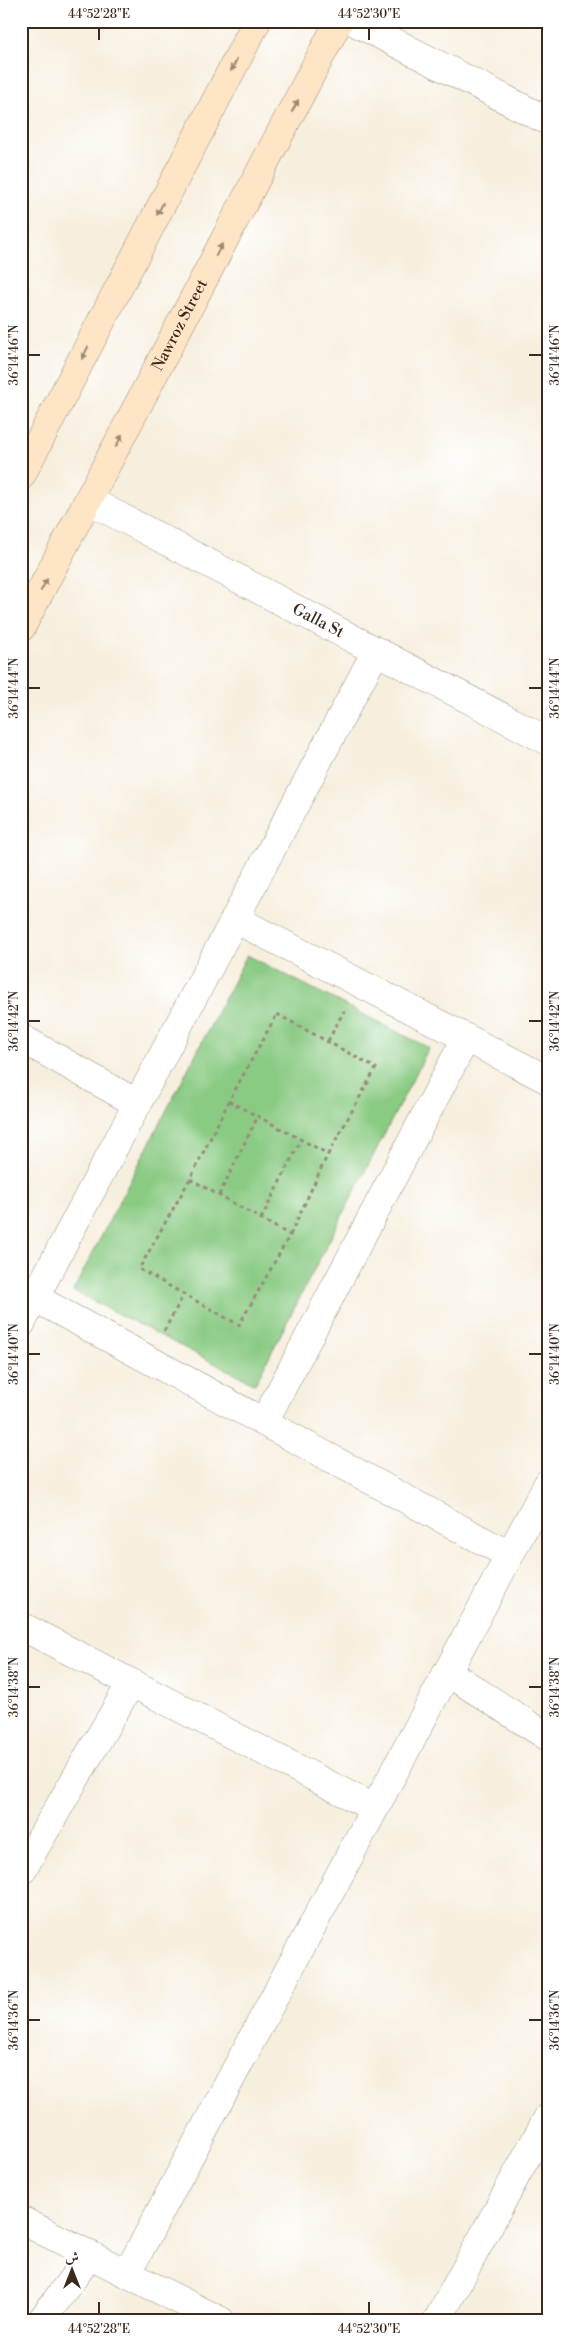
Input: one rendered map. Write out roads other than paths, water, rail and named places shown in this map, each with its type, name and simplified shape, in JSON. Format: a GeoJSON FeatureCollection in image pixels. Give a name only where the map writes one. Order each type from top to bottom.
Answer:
{"type":"FeatureCollection","features":[{"type":"Feature","properties":{"kind":"main road","name":"Nawroz Street"},"geometry":{"type":"LineString","coordinates":[[21,628],[339,21]]}},
{"type":"Feature","properties":{"kind":"main road"},"geometry":{"type":"LineString","coordinates":[[21,476],[252,23]]}},
{"type":"Feature","properties":{"kind":"street"},"geometry":{"type":"LineString","coordinates":[[354,21],[548,120]]}},
{"type":"Feature","properties":{"kind":"street","name":"Galla St"},"geometry":{"type":"LineString","coordinates":[[88,500],[548,741]]}},
{"type":"Feature","properties":{"kind":"street"},"geometry":{"type":"LineString","coordinates":[[21,1324],[376,651]]}},
{"type":"Feature","properties":{"kind":"street"},"geometry":{"type":"LineString","coordinates":[[235,919],[548,1080]]}},
{"type":"Feature","properties":{"kind":"street"},"geometry":{"type":"LineString","coordinates":[[21,1038],[138,1104]]}},
{"type":"Feature","properties":{"kind":"street"},"geometry":{"type":"LineString","coordinates":[[264,1422],[466,1038]]}},
{"type":"Feature","properties":{"kind":"street"},"geometry":{"type":"LineString","coordinates":[[35,1298],[509,1555]]}},
{"type":"Feature","properties":{"kind":"street"},"geometry":{"type":"LineString","coordinates":[[128,2272],[548,1483]]}},
{"type":"Feature","properties":{"kind":"street"},"geometry":{"type":"LineString","coordinates":[[21,1626],[374,1808]]}},
{"type":"Feature","properties":{"kind":"street"},"geometry":{"type":"LineString","coordinates":[[447,1672],[548,1737]]}},
{"type":"Feature","properties":{"kind":"street"},"geometry":{"type":"LineString","coordinates":[[21,1872],[131,1683]]}},
{"type":"Feature","properties":{"kind":"street"},"geometry":{"type":"LineString","coordinates":[[436,2321],[548,2117]]}},
{"type":"Feature","properties":{"kind":"street"},"geometry":{"type":"LineString","coordinates":[[21,2220],[128,2272],[221,2321]]}},
{"type":"Feature","properties":{"kind":"street"},"geometry":{"type":"LineString","coordinates":[[41,2321],[90,2255]]}}]}
